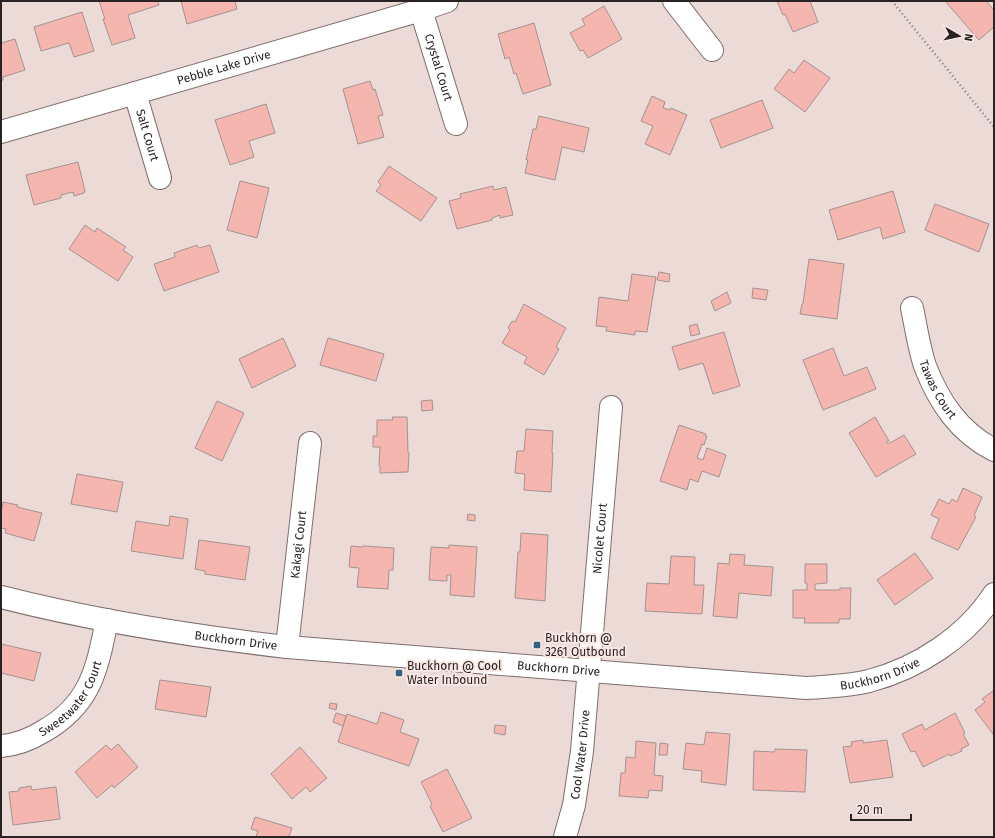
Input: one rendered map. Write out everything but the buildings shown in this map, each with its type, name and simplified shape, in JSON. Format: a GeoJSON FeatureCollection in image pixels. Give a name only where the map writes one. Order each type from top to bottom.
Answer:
{"type":"FeatureCollection","features":[{"type":"Feature","properties":{"kind":"street","name":"Pebble Lake Drive"},"geometry":{"type":"LineString","coordinates":[[1,132],[421,10],[447,1]]}},
{"type":"Feature","properties":{"kind":"street"},"geometry":{"type":"LineString","coordinates":[[674,1],[712,50]]}},
{"type":"Feature","properties":{"kind":"street","name":"Crystal Court"},"geometry":{"type":"LineString","coordinates":[[421,10],[456,124]]}},
{"type":"Feature","properties":{"kind":"street","name":"Salt Court"},"geometry":{"type":"LineString","coordinates":[[135,93],[160,178]]}},
{"type":"Feature","properties":{"kind":"street","name":"Tawas Court"},"geometry":{"type":"LineString","coordinates":[[912,308],[925,365],[940,396],[955,420],[970,436],[994,450]]}},
{"type":"Feature","properties":{"kind":"street","name":"Nicolet Court"},"geometry":{"type":"LineString","coordinates":[[588,671],[611,407]]}},
{"type":"Feature","properties":{"kind":"street","name":"Kakagi Court"},"geometry":{"type":"LineString","coordinates":[[288,646],[310,443]]}},
{"type":"Feature","properties":{"kind":"street","name":"Buckhorn Drive"},"geometry":{"type":"LineString","coordinates":[[1,597],[53,610],[231,640],[288,646],[806,688],[844,686],[869,681],[897,671],[928,656],[952,640],[972,621],[994,594]]}},
{"type":"Feature","properties":{"kind":"street","name":"Sweetwater Court"},"geometry":{"type":"LineString","coordinates":[[1,746],[10,746],[34,737],[52,726],[70,712],[82,697],[91,682],[98,664],[107,620]]}},
{"type":"Feature","properties":{"kind":"street","name":"Cool Water Drive"},"geometry":{"type":"LineString","coordinates":[[565,837],[574,805],[582,751],[588,671]]}},
{"type":"Feature","properties":{"kind":"path"},"geometry":{"type":"LineString","coordinates":[[892,1],[994,127]]}},
{"type":"Feature","properties":{"kind":"place","name":"Buckhorn @ 3261 Outbound"},"geometry":{"type":"Point","coordinates":[537,645]}},
{"type":"Feature","properties":{"kind":"place","name":"Buckhorn @ Cool Water Inbound"},"geometry":{"type":"Point","coordinates":[399,673]}}]}
